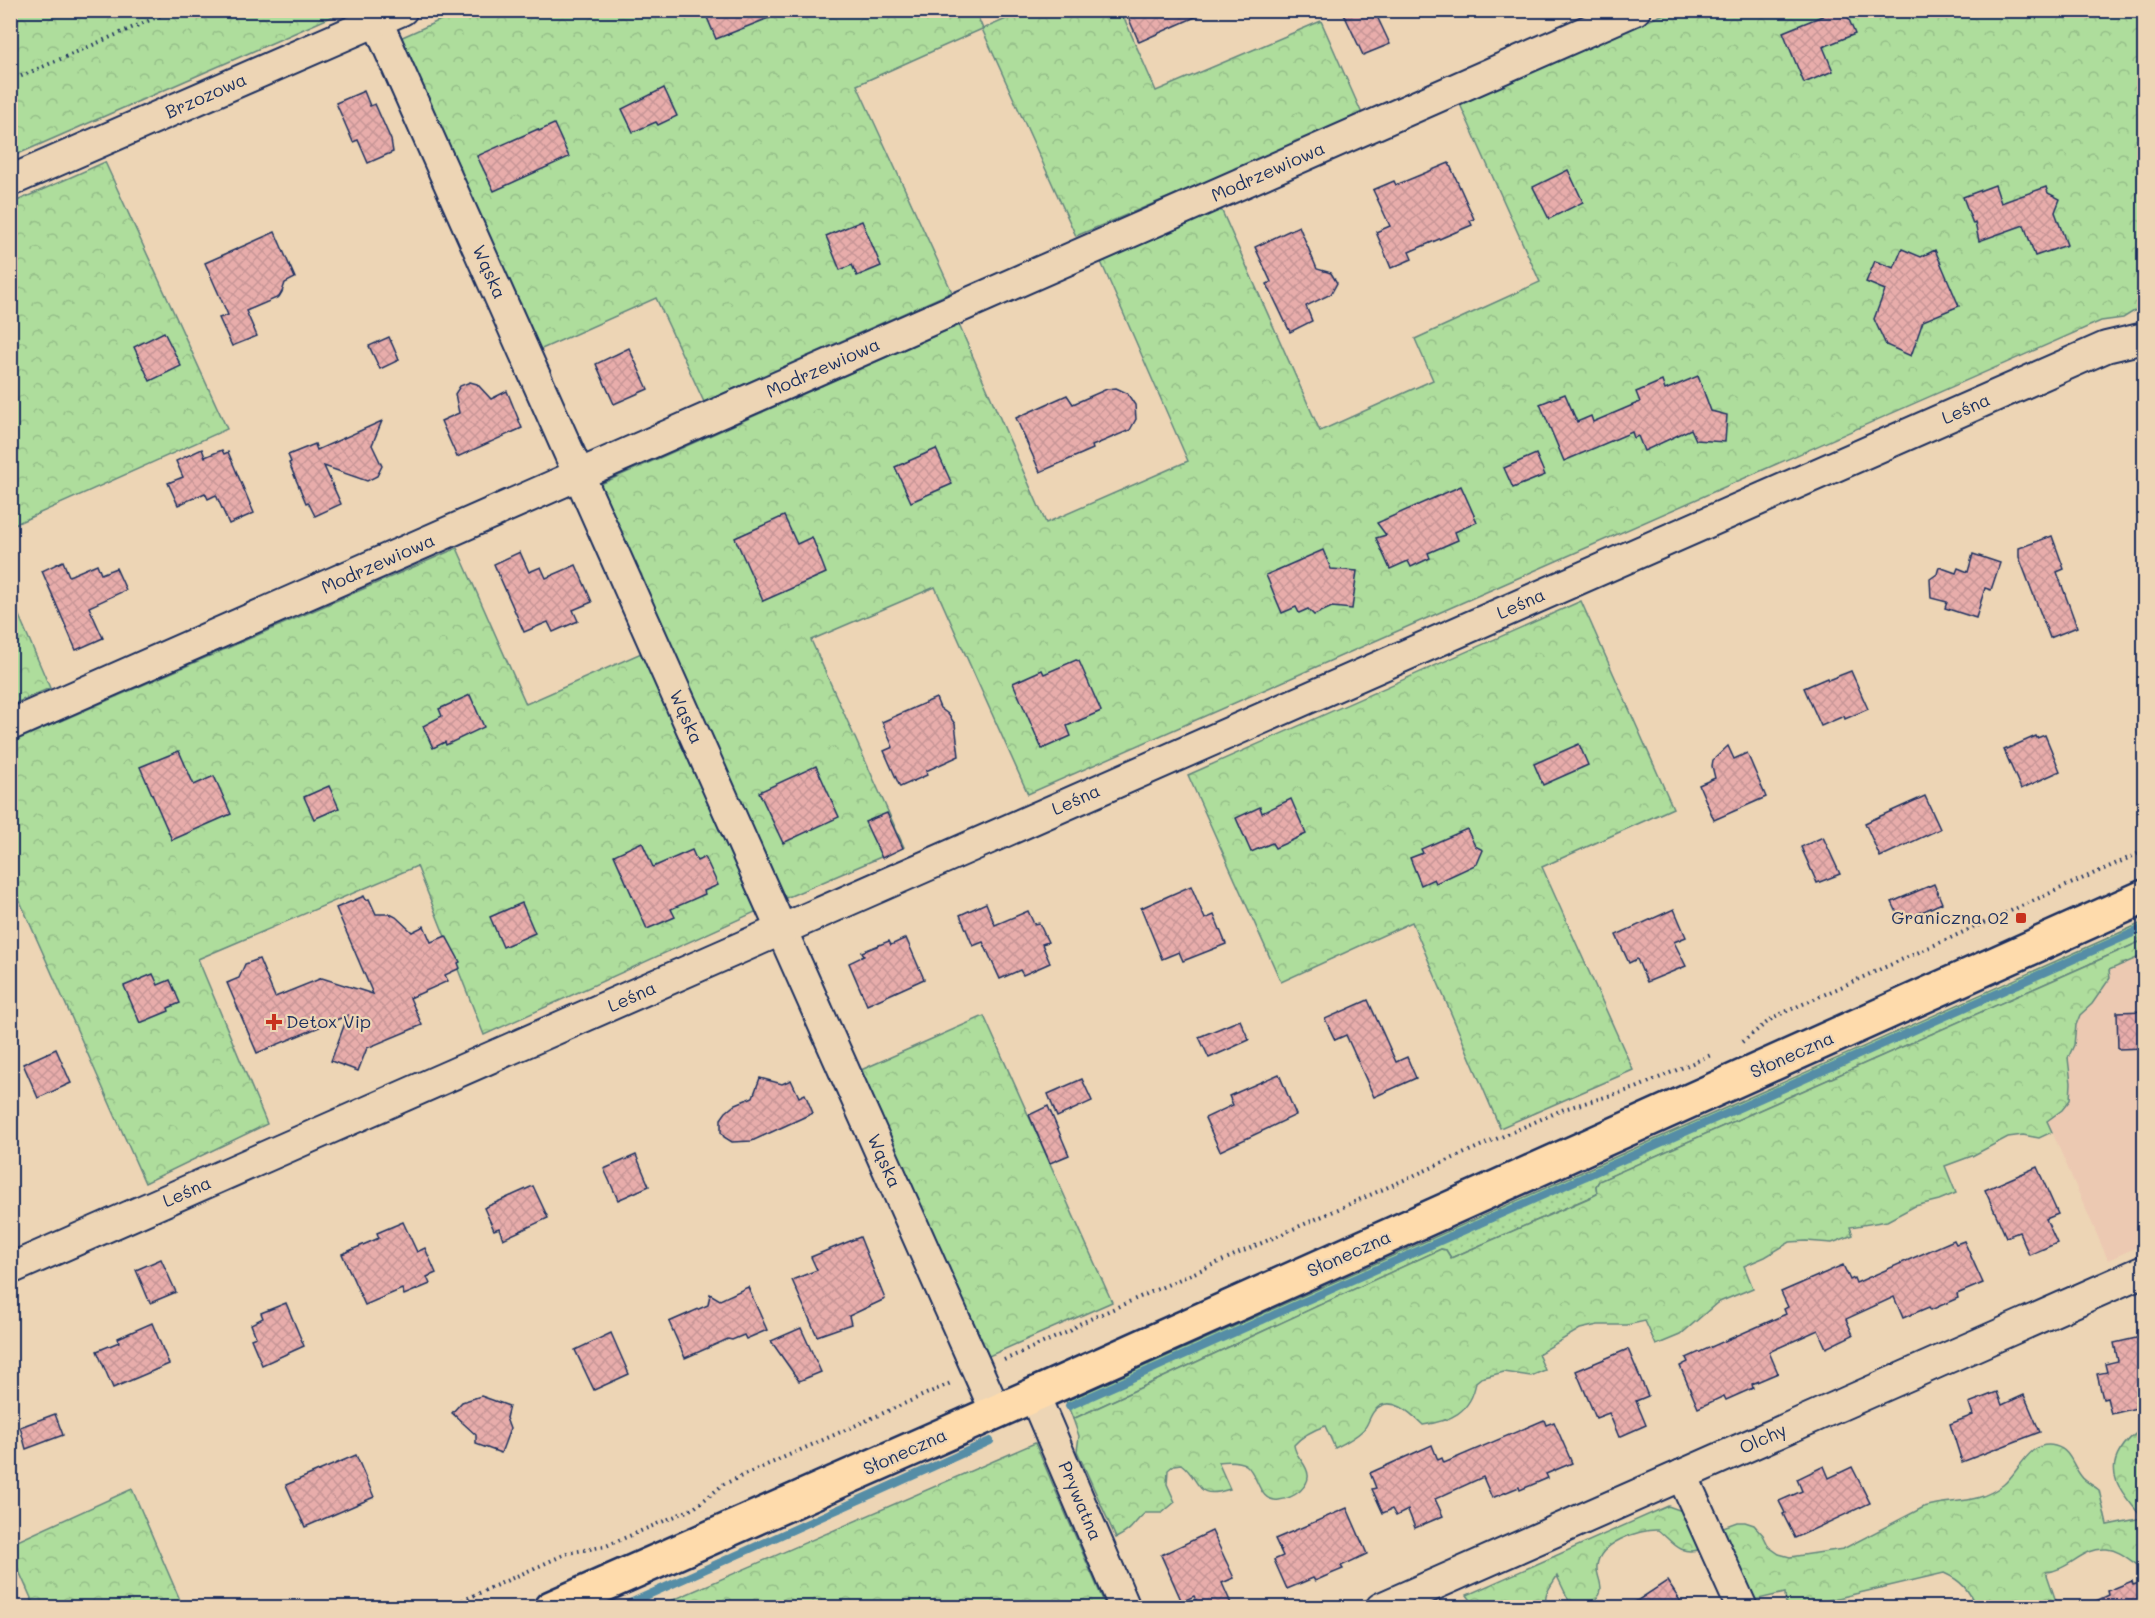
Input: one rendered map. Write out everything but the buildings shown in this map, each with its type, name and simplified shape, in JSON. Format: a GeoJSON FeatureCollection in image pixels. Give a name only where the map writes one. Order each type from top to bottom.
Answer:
{"type":"FeatureCollection","features":[{"type":"Feature","properties":{"kind":"main road","name":"Słoneczna"},"geometry":{"type":"LineString","coordinates":[[551,1608],[996,1412],[2145,897]]}},
{"type":"Feature","properties":{"kind":"street","name":"Modrzewiowa"},"geometry":{"type":"LineString","coordinates":[[10,725],[1635,10]]}},
{"type":"Feature","properties":{"kind":"street","name":"Wąska"},"geometry":{"type":"LineString","coordinates":[[384,14],[579,475],[996,1412]]}},
{"type":"Feature","properties":{"kind":"street","name":"Brzozowa"},"geometry":{"type":"LineString","coordinates":[[10,181],[384,14]]}},
{"type":"Feature","properties":{"kind":"street","name":"Leśna"},"geometry":{"type":"LineString","coordinates":[[10,1269],[2106,347],[2145,338]]}},
{"type":"Feature","properties":{"kind":"street","name":"Olchy"},"geometry":{"type":"LineString","coordinates":[[1381,1608],[2145,1271]]}},
{"type":"Feature","properties":{"kind":"street","name":"Prywatna"},"geometry":{"type":"LineString","coordinates":[[1034,1395],[1125,1608]]}},
{"type":"Feature","properties":{"kind":"street"},"geometry":{"type":"LineString","coordinates":[[1682,1475],[1742,1608]]}},
{"type":"Feature","properties":{"kind":"path"},"geometry":{"type":"LineString","coordinates":[[10,81],[173,10]]}},
{"type":"Feature","properties":{"kind":"path"},"geometry":{"type":"LineString","coordinates":[[1731,1046],[1742,1042],[1774,1017],[2145,851]]}},
{"type":"Feature","properties":{"kind":"path"},"geometry":{"type":"LineString","coordinates":[[446,1608],[568,1553],[606,1546],[694,1508],[724,1484],[1070,1331],[1079,1323],[1564,1109],[1636,1088],[1721,1051]]}},
{"type":"Feature","properties":{"kind":"shaded area"},"geometry":{"type":"Polygon","coordinates":[[[2144,955],[2144,1244],[2108,1260],[2002,1017],[2144,955]]]}},
{"type":"Feature","properties":{"kind":"green space"},"geometry":{"type":"Polygon","coordinates":[[[11,10],[345,10],[345,11],[11,157],[11,10]]]}},
{"type":"Feature","properties":{"kind":"green space"},"geometry":{"type":"Polygon","coordinates":[[[463,10],[975,10],[983,29],[1025,11],[1121,11],[1156,91],[1321,21],[1363,116],[1076,236],[982,29],[857,85],[952,292],[704,402],[656,298],[535,352],[398,39],[463,10]]]}},
{"type":"Feature","properties":{"kind":"green space"},"geometry":{"type":"Polygon","coordinates":[[[1671,11],[2144,11],[2144,305],[2123,318],[2101,321],[1028,794],[935,587],[811,640],[904,847],[779,901],[594,487],[959,325],[1046,523],[1188,461],[1101,262],[1221,209],[1320,431],[1433,380],[1415,339],[1540,282],[1459,102],[1671,11]]]}},
{"type":"Feature","properties":{"kind":"green space"},"geometry":{"type":"Polygon","coordinates":[[[105,162],[227,429],[11,526],[10,204],[105,162]]]}},
{"type":"Feature","properties":{"kind":"green space"},"geometry":{"type":"Polygon","coordinates":[[[457,548],[526,704],[648,650],[764,908],[484,1035],[417,866],[198,959],[267,1124],[145,1183],[11,881],[10,743],[457,548]]]}},
{"type":"Feature","properties":{"kind":"green space"},"geometry":{"type":"Polygon","coordinates":[[[11,597],[50,688],[10,705],[11,597]]]}},
{"type":"Feature","properties":{"kind":"green space"},"geometry":{"type":"Polygon","coordinates":[[[1581,601],[1673,808],[1542,867],[1633,1070],[1500,1128],[1412,922],[1281,982],[1188,775],[1581,601]]]}},
{"type":"Feature","properties":{"kind":"green space"},"geometry":{"type":"Polygon","coordinates":[[[2144,922],[2144,940],[1599,1181],[1596,1186],[1597,1194],[1451,1258],[1446,1250],[1441,1249],[1073,1419],[1066,1401],[2144,922]]]}},
{"type":"Feature","properties":{"kind":"green space"},"geometry":{"type":"Polygon","coordinates":[[[2144,940],[2144,955],[2109,970],[2110,978],[2092,1004],[2080,1015],[2076,1025],[2074,1045],[2068,1058],[2071,1083],[2070,1100],[2062,1110],[2047,1121],[2052,1132],[2039,1138],[2023,1135],[2008,1137],[1972,1156],[1945,1166],[1956,1193],[1915,1206],[1887,1221],[1850,1227],[1853,1235],[1832,1243],[1790,1242],[1744,1266],[1753,1288],[1717,1303],[1680,1335],[1656,1345],[1645,1321],[1580,1329],[1538,1354],[1545,1370],[1531,1376],[1504,1372],[1481,1378],[1476,1382],[1473,1393],[1464,1408],[1450,1418],[1423,1425],[1400,1407],[1388,1404],[1373,1412],[1360,1433],[1335,1448],[1325,1426],[1316,1429],[1294,1445],[1296,1453],[1306,1467],[1308,1477],[1300,1491],[1288,1498],[1272,1500],[1267,1497],[1250,1469],[1240,1462],[1218,1462],[1230,1489],[1210,1493],[1200,1487],[1181,1464],[1174,1465],[1168,1470],[1167,1484],[1175,1502],[1162,1513],[1145,1513],[1116,1538],[1077,1451],[1079,1436],[1073,1419],[1441,1249],[1446,1250],[1451,1258],[1591,1197],[1597,1194],[1596,1186],[1599,1181],[2144,940]]]}},
{"type":"Feature","properties":{"kind":"green space"},"geometry":{"type":"Polygon","coordinates":[[[984,1016],[1112,1302],[982,1359],[852,1074],[984,1016]]]}},
{"type":"Feature","properties":{"kind":"green space"},"geometry":{"type":"Polygon","coordinates":[[[2144,1428],[2144,1569],[2112,1550],[2098,1549],[2083,1555],[2062,1568],[2046,1572],[2058,1607],[1976,1607],[1964,1587],[1956,1579],[1944,1573],[1821,1602],[1814,1607],[1786,1607],[1785,1593],[1750,1601],[1718,1529],[1737,1522],[1754,1525],[1763,1535],[1769,1547],[1779,1554],[1790,1557],[1843,1549],[1924,1507],[1974,1499],[1993,1492],[2009,1480],[2031,1452],[2046,1445],[2065,1451],[2083,1478],[2099,1490],[2107,1525],[2142,1518],[2119,1487],[2114,1470],[2115,1461],[2122,1447],[2144,1428]]]}},
{"type":"Feature","properties":{"kind":"green space"},"geometry":{"type":"Polygon","coordinates":[[[1035,1443],[1106,1607],[657,1607],[1035,1443]]]}},
{"type":"Feature","properties":{"kind":"green space"},"geometry":{"type":"Polygon","coordinates":[[[132,1489],[183,1607],[35,1607],[11,1553],[11,1544],[132,1489]]]}},
{"type":"Feature","properties":{"kind":"green space"},"geometry":{"type":"Polygon","coordinates":[[[1668,1506],[1685,1512],[1701,1549],[1687,1551],[1677,1547],[1658,1530],[1641,1532],[1621,1539],[1612,1544],[1599,1558],[1597,1569],[1600,1594],[1590,1603],[1572,1607],[1557,1576],[1546,1595],[1547,1607],[1476,1607],[1467,1595],[1668,1506]]]}},
{"type":"Feature","properties":{"kind":"waterway"},"geometry":{"type":"LineString","coordinates":[[1069,1406],[2144,928]]}},
{"type":"Feature","properties":{"kind":"waterway"},"geometry":{"type":"LineString","coordinates":[[619,1608],[990,1441]]}},
{"type":"Feature","properties":{"kind":"place","name":"Graniczna 02"},"geometry":{"type":"Point","coordinates":[2021,918]}},
{"type":"Feature","properties":{"kind":"place","name":"Detox Vip"},"geometry":{"type":"Point","coordinates":[274,1022]}}]}
